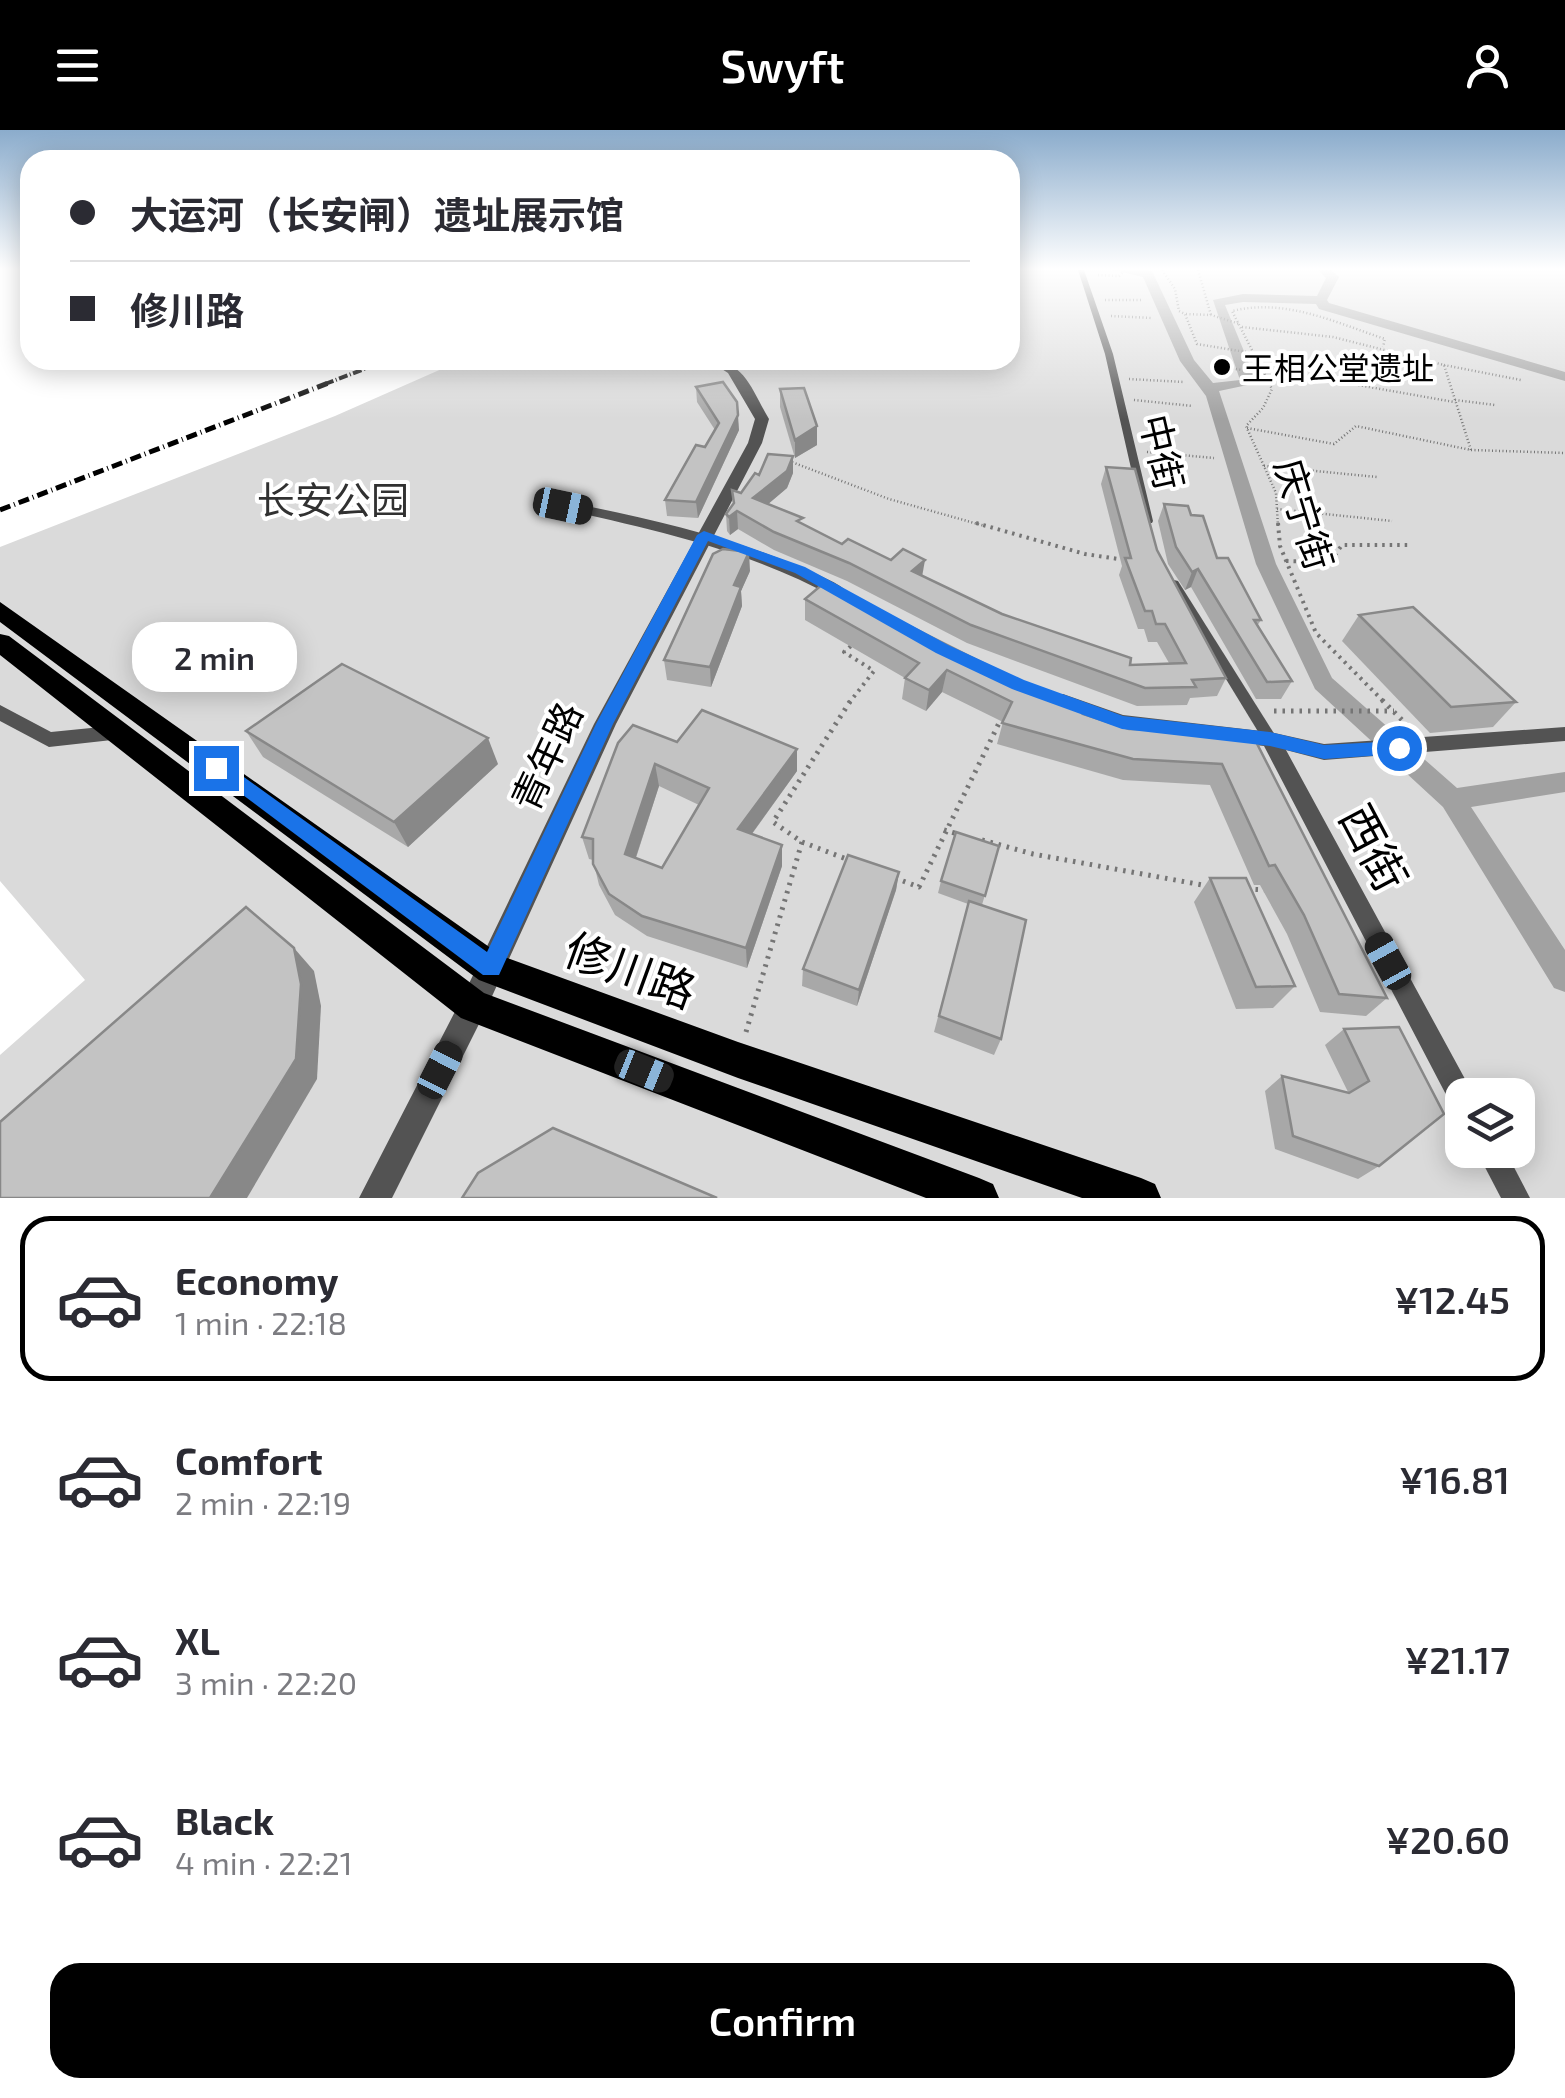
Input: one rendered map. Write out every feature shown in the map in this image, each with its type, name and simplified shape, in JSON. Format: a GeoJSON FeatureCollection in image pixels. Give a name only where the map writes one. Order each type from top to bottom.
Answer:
{"type":"FeatureCollection","features":[{"type":"Feature","properties":{"kind":"main road","name":"修川路"},"geometry":{"type":"LineString","coordinates":[[0,610],[491,968],[738,1060],[1142,1198]]}},
{"type":"Feature","properties":{"kind":"main road"},"geometry":{"type":"LineString","coordinates":[[0,642],[473,1006],[978,1198]]}},
{"type":"Feature","properties":{"kind":"street","name":"中街"},"geometry":{"type":"LineString","coordinates":[[1098,320],[1150,528]]}},
{"type":"Feature","properties":{"kind":"street"},"geometry":{"type":"LineString","coordinates":[[736,370],[762,419],[755,444]]}},
{"type":"Feature","properties":{"kind":"street","name":"青年路"},"geometry":{"type":"LineString","coordinates":[[375,1198],[473,1006],[605,724],[755,444]]}},
{"type":"Feature","properties":{"kind":"street"},"geometry":{"type":"LineString","coordinates":[[563,506],[704,535],[800,570],[866,608]]}},
{"type":"Feature","properties":{"kind":"street"},"geometry":{"type":"LineString","coordinates":[[1159,566],[1270,739]]}},
{"type":"Feature","properties":{"kind":"street"},"geometry":{"type":"LineString","coordinates":[[1053,697],[1122,722],[1270,739],[1324,752],[1565,734]]}},
{"type":"Feature","properties":{"kind":"street"},"geometry":{"type":"LineString","coordinates":[[0,712],[49,740],[120,732]]}},
{"type":"Feature","properties":{"kind":"street","name":"西街"},"geometry":{"type":"LineString","coordinates":[[1270,739],[1451,1078]]}},
{"type":"Feature","properties":{"kind":"street"},"geometry":{"type":"LineString","coordinates":[[1500,1168],[1516,1198]]}},
{"type":"Feature","properties":{"kind":"path"},"geometry":{"type":"LineString","coordinates":[[1187,320],[1196,344],[1255,354]]}},
{"type":"Feature","properties":{"kind":"path"},"geometry":{"type":"LineString","coordinates":[[1224,320],[1241,326],[1383,347],[1444,365],[1521,380]]}},
{"type":"Feature","properties":{"kind":"path"},"geometry":{"type":"LineString","coordinates":[[1237,320],[1263,372]]}},
{"type":"Feature","properties":{"kind":"path"},"geometry":{"type":"LineString","coordinates":[[1325,320],[1385,340],[1383,347]]}},
{"type":"Feature","properties":{"kind":"path"},"geometry":{"type":"LineString","coordinates":[[1444,365],[1471,450]]}},
{"type":"Feature","properties":{"kind":"path"},"geometry":{"type":"LineString","coordinates":[[1222,368],[1495,405]]}},
{"type":"Feature","properties":{"kind":"path","name":"庆宁街"},"geometry":{"type":"LineString","coordinates":[[1263,372],[1272,388],[1247,428],[1276,492],[1286,560],[1316,633],[1426,746]]}},
{"type":"Feature","properties":{"kind":"path"},"geometry":{"type":"LineString","coordinates":[[1115,378],[1184,382]]}},
{"type":"Feature","properties":{"kind":"path"},"geometry":{"type":"LineString","coordinates":[[1120,399],[1193,406]]}},
{"type":"Feature","properties":{"kind":"path"},"geometry":{"type":"LineString","coordinates":[[1247,428],[1334,444],[1356,426],[1471,450],[1565,453]]}},
{"type":"Feature","properties":{"kind":"path"},"geometry":{"type":"LineString","coordinates":[[755,444],[806,470],[889,499],[1085,554],[1159,566]]}},
{"type":"Feature","properties":{"kind":"path"},"geometry":{"type":"LineString","coordinates":[[1132,451],[1214,458]]}},
{"type":"Feature","properties":{"kind":"path"},"geometry":{"type":"LineString","coordinates":[[1264,466],[1377,477]]}},
{"type":"Feature","properties":{"kind":"path"},"geometry":{"type":"LineString","coordinates":[[1277,509],[1392,521]]}},
{"type":"Feature","properties":{"kind":"path"},"geometry":{"type":"LineString","coordinates":[[1286,560],[1330,562],[1342,546],[1409,545]]}},
{"type":"Feature","properties":{"kind":"path"},"geometry":{"type":"LineString","coordinates":[[852,862],[802,842],[772,822],[852,698],[874,672],[844,652],[858,640]]}},
{"type":"Feature","properties":{"kind":"path"},"geometry":{"type":"LineString","coordinates":[[886,874],[919,888],[1010,701]]}},
{"type":"Feature","properties":{"kind":"path"},"geometry":{"type":"LineString","coordinates":[[1289,711],[1394,711]]}},
{"type":"Feature","properties":{"kind":"path"},"geometry":{"type":"LineString","coordinates":[[944,830],[962,835]]}},
{"type":"Feature","properties":{"kind":"path"},"geometry":{"type":"LineString","coordinates":[[979,840],[1033,854],[1213,887]]}},
{"type":"Feature","properties":{"kind":"path"},"geometry":{"type":"LineString","coordinates":[[738,1060],[802,842]]}},
{"type":"Feature","properties":{"kind":"path"},"geometry":{"type":"LineString","coordinates":[[1230,888],[1279,891]]}},
{"type":"Feature","properties":{"kind":"green space","name":"长安公园"},"geometry":{"type":"Polygon","coordinates":[[[1020,320],[1565,320],[1565,1198],[0,1198],[0,1055],[85,980],[0,881],[0,547],[335,416],[439,370],[1020,370],[1020,320]]]}},
{"type":"Feature","properties":{"kind":"building"},"geometry":{"type":"Polygon","coordinates":[[[723,382],[737,402],[738,415],[696,502],[665,500],[696,445],[705,447],[719,423],[696,387],[723,382]]]}},
{"type":"Feature","properties":{"kind":"building"},"geometry":{"type":"Polygon","coordinates":[[[804,388],[817,426],[795,440],[780,389],[804,388]]]}},
{"type":"Feature","properties":{"kind":"building"},"geometry":{"type":"Polygon","coordinates":[[[768,454],[793,456],[787,471],[753,498],[803,518],[797,521],[842,544],[848,539],[891,560],[903,549],[925,560],[912,571],[1002,614],[1131,658],[1130,665],[1186,663],[1165,624],[1156,624],[1152,611],[1145,611],[1125,558],[1131,558],[1106,467],[1135,469],[1157,550],[1226,678],[1192,680],[1196,687],[1145,688],[971,625],[737,511],[729,517],[726,514],[734,503],[732,490],[741,493],[755,473],[759,475],[768,454]]]}},
{"type":"Feature","properties":{"kind":"building"},"geometry":{"type":"Polygon","coordinates":[[[1164,504],[1188,506],[1191,515],[1203,516],[1217,558],[1228,558],[1261,620],[1254,620],[1292,681],[1267,682],[1198,569],[1192,572],[1176,547],[1164,504]]]}},
{"type":"Feature","properties":{"kind":"building"},"geometry":{"type":"Polygon","coordinates":[[[723,549],[749,552],[734,585],[741,587],[710,667],[664,660],[713,554],[723,549]]]}},
{"type":"Feature","properties":{"kind":"building"},"geometry":{"type":"Polygon","coordinates":[[[824,583],[1007,675],[1004,678],[1086,707],[1083,714],[1129,729],[1251,732],[1387,998],[1339,994],[1304,915],[1275,865],[1269,866],[1222,764],[1133,759],[1002,723],[1012,702],[947,670],[929,690],[905,678],[919,663],[805,599],[824,583]]]}},
{"type":"Feature","properties":{"kind":"building"},"geometry":{"type":"Polygon","coordinates":[[[1413,607],[1516,702],[1451,707],[1359,615],[1413,607]]]}},
{"type":"Feature","properties":{"kind":"building"},"geometry":{"type":"Polygon","coordinates":[[[342,664],[488,738],[394,822],[246,731],[342,664]]]}},
{"type":"Feature","properties":{"kind":"building"},"geometry":{"type":"Polygon","coordinates":[[[702,710],[797,749],[738,829],[782,845],[746,948],[642,916],[609,894],[593,864],[593,839],[582,837],[618,743],[633,725],[677,742],[702,710]],[[655,764],[625,854],[662,868],[709,788],[655,764]]]}},
{"type":"Feature","properties":{"kind":"building"},"geometry":{"type":"Polygon","coordinates":[[[956,832],[999,846],[985,896],[941,881],[956,832]]]}},
{"type":"Feature","properties":{"kind":"building"},"geometry":{"type":"Polygon","coordinates":[[[848,855],[899,872],[859,990],[803,969],[848,855]]]}},
{"type":"Feature","properties":{"kind":"building"},"geometry":{"type":"Polygon","coordinates":[[[1210,878],[1246,878],[1295,986],[1256,987],[1210,878]]]}},
{"type":"Feature","properties":{"kind":"building"},"geometry":{"type":"Polygon","coordinates":[[[969,901],[1026,920],[1001,1039],[939,1016],[969,901]]]}},
{"type":"Feature","properties":{"kind":"building"},"geometry":{"type":"Polygon","coordinates":[[[246,907],[294,948],[301,984],[296,1059],[210,1198],[0,1198],[0,1122],[246,907]]]}},
{"type":"Feature","properties":{"kind":"building"},"geometry":{"type":"Polygon","coordinates":[[[1399,1027],[1444,1114],[1379,1166],[1293,1136],[1282,1076],[1349,1093],[1369,1081],[1344,1029],[1399,1027]]]}},
{"type":"Feature","properties":{"kind":"building"},"geometry":{"type":"Polygon","coordinates":[[[553,1128],[717,1198],[462,1198],[478,1173],[553,1128]]]}},
{"type":"Feature","properties":{"kind":"waterway"},"geometry":{"type":"LineString","coordinates":[[1169,320],[1187,361],[1214,395],[1266,564],[1323,683],[1452,799]]}},
{"type":"Feature","properties":{"kind":"waterway"},"geometry":{"type":"LineString","coordinates":[[1211,388],[1249,383],[1225,320]]}},
{"type":"Feature","properties":{"kind":"waterway"},"geometry":{"type":"LineString","coordinates":[[1371,320],[1565,377]]}},
{"type":"Feature","properties":{"kind":"waterway"},"geometry":{"type":"LineString","coordinates":[[1452,799],[1565,782]]}},
{"type":"Feature","properties":{"kind":"waterway"},"geometry":{"type":"LineString","coordinates":[[1452,799],[1565,977]]}},
{"type":"Feature","properties":{"kind":"railway"},"geometry":{"type":"LineString","coordinates":[[325,384],[362,370]]}},
{"type":"Feature","properties":{"kind":"railway"},"geometry":{"type":"LineString","coordinates":[[0,510],[331,382]]}},
{"type":"Feature","properties":{"kind":"place","name":"王相公堂遗址"},"geometry":{"type":"Point","coordinates":[1222,367]}},
{"type":"Feature","properties":{"kind":"route"},"geometry":{"type":"LineString","coordinates":[[216,768],[491,968],[605,724],[704,535],[800,570],[942,649],[1018,685],[1122,722],[1270,739],[1324,752],[1399,748]]}}]}
